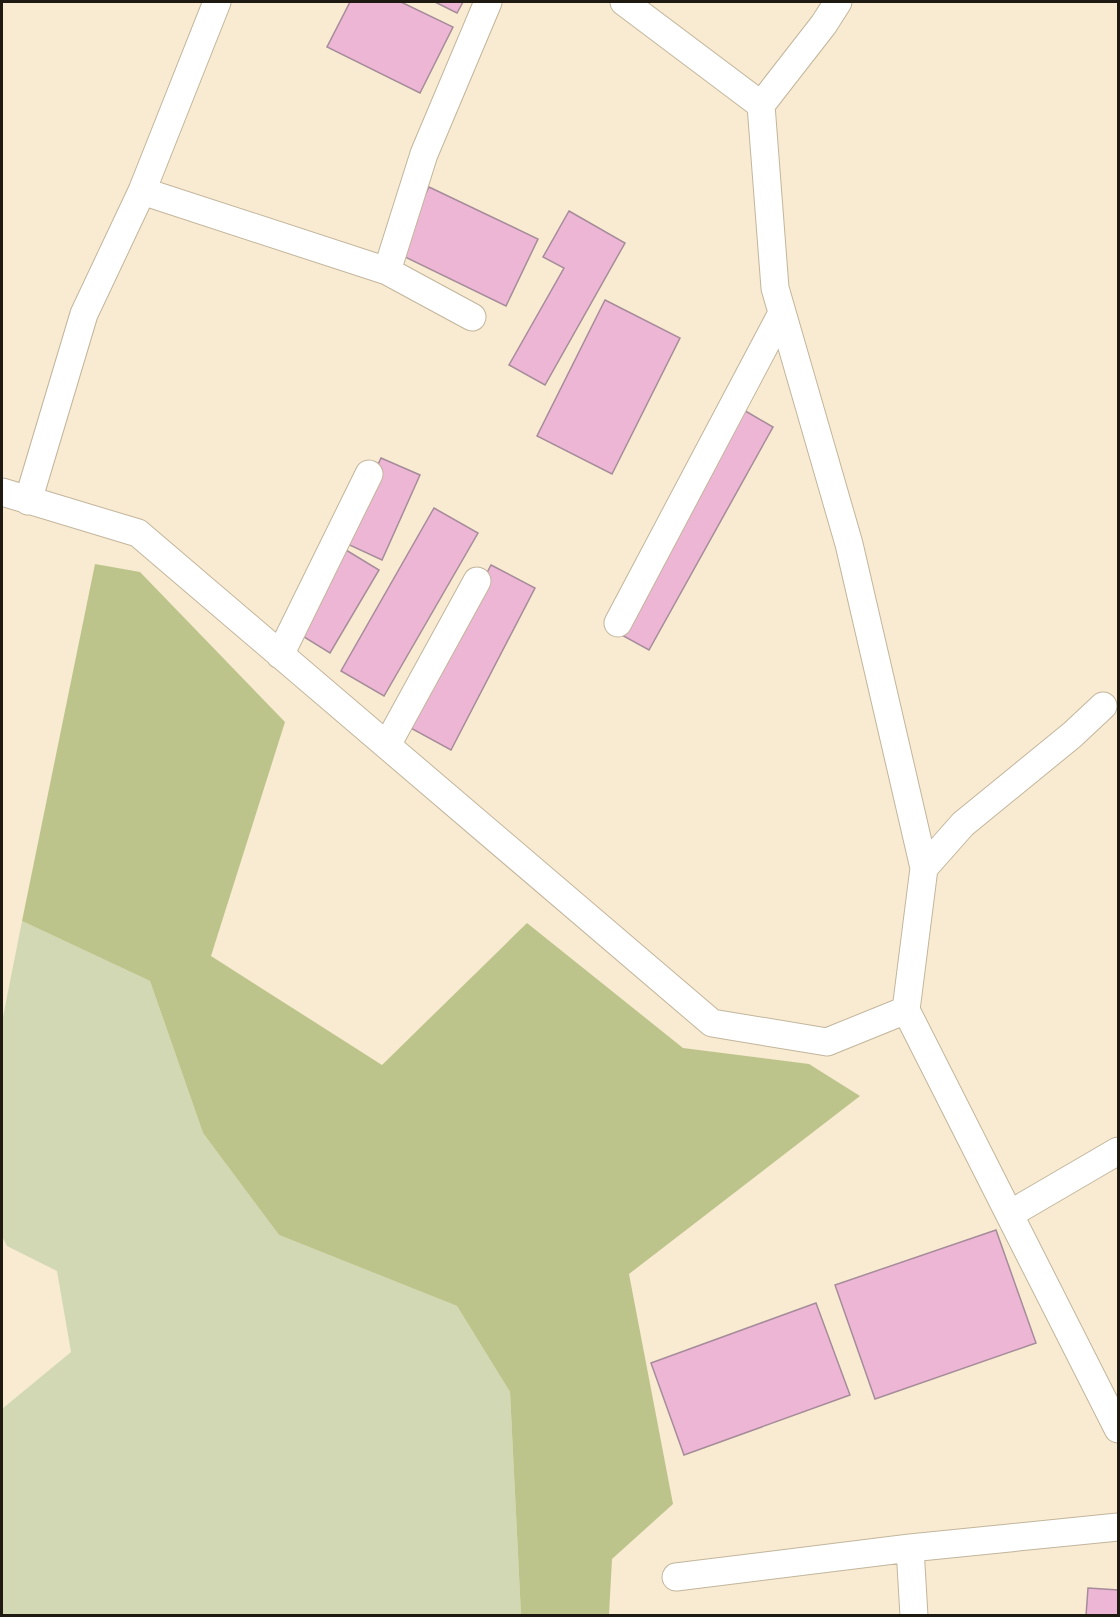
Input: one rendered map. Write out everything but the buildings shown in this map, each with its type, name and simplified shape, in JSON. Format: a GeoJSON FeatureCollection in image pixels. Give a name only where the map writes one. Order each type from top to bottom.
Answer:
{"type":"FeatureCollection","features":[{"type":"Feature","properties":{"kind":"street"},"geometry":{"type":"LineString","coordinates":[[28,501],[84,314],[142,191],[217,2]]}},
{"type":"Feature","properties":{"kind":"street"},"geometry":{"type":"LineString","coordinates":[[387,271],[424,154],[488,2]]}},
{"type":"Feature","properties":{"kind":"street"},"geometry":{"type":"LineString","coordinates":[[624,2],[761,105]]}},
{"type":"Feature","properties":{"kind":"street"},"geometry":{"type":"LineString","coordinates":[[838,2],[824,24],[761,105],[775,288],[849,544],[924,868],[906,1010],[1119,1429]]}},
{"type":"Feature","properties":{"kind":"street"},"geometry":{"type":"LineString","coordinates":[[142,191],[387,271],[472,317]]}},
{"type":"Feature","properties":{"kind":"street"},"geometry":{"type":"LineString","coordinates":[[618,622],[782,313]]}},
{"type":"Feature","properties":{"kind":"street"},"geometry":{"type":"LineString","coordinates":[[280,655],[369,474]]}},
{"type":"Feature","properties":{"kind":"street"},"geometry":{"type":"LineString","coordinates":[[2,492],[138,533],[712,1023],[827,1042],[906,1010]]}},
{"type":"Feature","properties":{"kind":"street"},"geometry":{"type":"LineString","coordinates":[[387,746],[477,581]]}},
{"type":"Feature","properties":{"kind":"street"},"geometry":{"type":"LineString","coordinates":[[924,868],[963,824],[1072,735],[1103,706]]}},
{"type":"Feature","properties":{"kind":"street"},"geometry":{"type":"LineString","coordinates":[[1010,1214],[1119,1151]]}},
{"type":"Feature","properties":{"kind":"street"},"geometry":{"type":"LineString","coordinates":[[676,1577],[910,1548],[1119,1527]]}},
{"type":"Feature","properties":{"kind":"street"},"geometry":{"type":"LineString","coordinates":[[910,1548],[914,1616]]}},
{"type":"Feature","properties":{"kind":"green space"},"geometry":{"type":"Polygon","coordinates":[[[95,564],[140,572],[285,722],[211,956],[382,1065],[527,923],[683,1048],[809,1064],[860,1096],[629,1274],[673,1504],[612,1559],[609,1615],[521,1615],[510,1392],[457,1306],[279,1235],[203,1133],[150,981],[22,921],[95,564]]]}},
{"type":"Feature","properties":{"kind":"green space"},"geometry":{"type":"Polygon","coordinates":[[[22,921],[150,981],[203,1133],[279,1235],[457,1306],[510,1392],[521,1615],[2,1616],[2,1409],[71,1352],[57,1271],[7,1246],[2,1236],[2,1022],[22,921]]]}}]}
